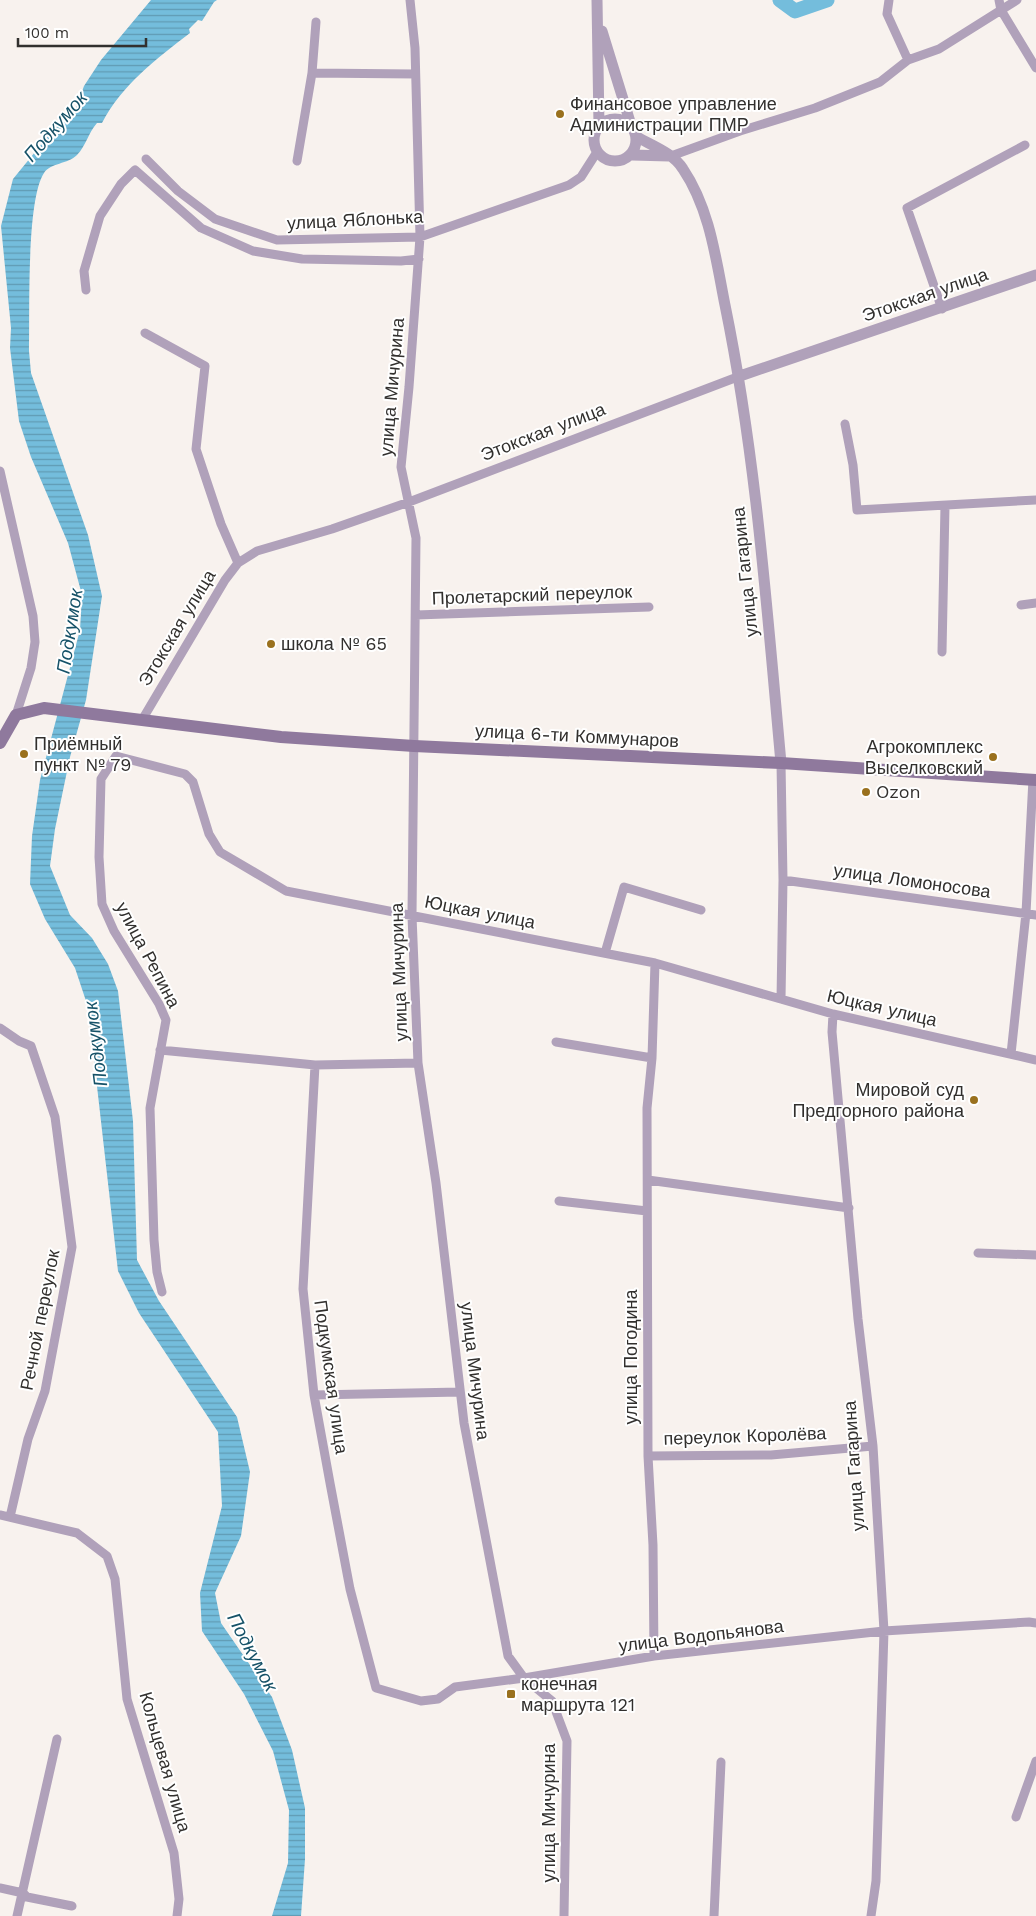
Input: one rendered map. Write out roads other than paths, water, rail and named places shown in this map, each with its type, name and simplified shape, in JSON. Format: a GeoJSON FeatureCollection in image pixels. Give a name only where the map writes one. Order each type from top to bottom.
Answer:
{"type":"FeatureCollection","features":[{"type":"Feature","properties":{"kind":"main road","name":"улица 6-ти Коммунаров"},"geometry":{"type":"LineString","coordinates":[[16,715],[44,708],[280,737],[414,746],[781,763],[1034,780]]}},
{"type":"Feature","properties":{"kind":"main road"},"geometry":{"type":"LineString","coordinates":[[0,743],[16,715]]}},
{"type":"Feature","properties":{"kind":"street","name":"улица Мичурина"},"geometry":{"type":"LineString","coordinates":[[410,0],[415,74],[420,237],[401,467],[416,538],[412,916],[418,1063],[437,1192],[464,1423],[508,1656],[524,1678],[552,1701],[567,1741],[564,1916]]}},
{"type":"Feature","properties":{"kind":"street"},"geometry":{"type":"LineString","coordinates":[[597,0],[599,126],[595,134],[594,143],[597,152],[604,159],[614,162],[624,161],[632,155],[637,137],[631,126],[598,18]]}},
{"type":"Feature","properties":{"kind":"street"},"geometry":{"type":"LineString","coordinates":[[889,0],[887,14],[908,60]]}},
{"type":"Feature","properties":{"kind":"street"},"geometry":{"type":"LineString","coordinates":[[999,0],[1001,10],[1036,68]]}},
{"type":"Feature","properties":{"kind":"street"},"geometry":{"type":"LineString","coordinates":[[632,155],[670,156],[740,130],[815,108],[880,82],[908,60],[940,49],[1017,0]]}},
{"type":"Feature","properties":{"kind":"street"},"geometry":{"type":"LineString","coordinates":[[297,161],[312,72],[316,22]]}},
{"type":"Feature","properties":{"kind":"street"},"geometry":{"type":"LineString","coordinates":[[312,72],[415,74]]}},
{"type":"Feature","properties":{"kind":"street"},"geometry":{"type":"LineString","coordinates":[[599,126],[615,119],[621,119],[631,126]]}},
{"type":"Feature","properties":{"kind":"street","name":"улица Гагарина"},"geometry":{"type":"LineString","coordinates":[[637,137],[670,156],[683,168],[700,201],[712,238],[740,376],[763,562],[781,763],[783,880],[781,999]]}},
{"type":"Feature","properties":{"kind":"street"},"geometry":{"type":"LineString","coordinates":[[942,309],[907,208],[1025,144]]}},
{"type":"Feature","properties":{"kind":"street","name":"улица Яблонька"},"geometry":{"type":"LineString","coordinates":[[146,159],[178,191],[215,219],[277,240],[420,237],[569,185],[580,177],[597,152]]}},
{"type":"Feature","properties":{"kind":"street","name":"улица Яблонька"},"geometry":{"type":"LineString","coordinates":[[86,290],[84,271],[100,216],[121,184],[135,170],[201,228],[253,251],[302,258],[401,261],[419,259]]}},
{"type":"Feature","properties":{"kind":"street","name":"Этокская улица"},"geometry":{"type":"LineString","coordinates":[[142,720],[225,580],[238,563],[257,551],[332,529],[409,502],[740,376],[1036,276]]}},
{"type":"Feature","properties":{"kind":"street"},"geometry":{"type":"LineString","coordinates":[[145,333],[205,366],[196,449],[221,524],[238,563]]}},
{"type":"Feature","properties":{"kind":"street"},"geometry":{"type":"LineString","coordinates":[[845,424],[853,465],[857,510],[1036,500]]}},
{"type":"Feature","properties":{"kind":"street"},"geometry":{"type":"LineString","coordinates":[[0,471],[32,607],[35,642],[31,668],[16,715]]}},
{"type":"Feature","properties":{"kind":"street"},"geometry":{"type":"LineString","coordinates":[[942,652],[945,506]]}},
{"type":"Feature","properties":{"kind":"street"},"geometry":{"type":"LineString","coordinates":[[1021,605],[1036,604]]}},
{"type":"Feature","properties":{"kind":"street","name":"Пролетарский переулок"},"geometry":{"type":"LineString","coordinates":[[416,615],[649,607]]}},
{"type":"Feature","properties":{"kind":"street","name":"Юцкая улица"},"geometry":{"type":"LineString","coordinates":[[116,756],[184,774],[193,782],[209,834],[220,852],[286,891],[655,963],[833,1014],[1036,1060]]}},
{"type":"Feature","properties":{"kind":"street","name":"улица Репина"},"geometry":{"type":"LineString","coordinates":[[116,756],[102,778],[99,857],[102,904],[114,931],[159,1004],[166,1020],[150,1108],[154,1240],[157,1272],[162,1292]]}},
{"type":"Feature","properties":{"kind":"street"},"geometry":{"type":"LineString","coordinates":[[1011,1054],[1026,913],[1034,780]]}},
{"type":"Feature","properties":{"kind":"street","name":"улица Ломоносова"},"geometry":{"type":"LineString","coordinates":[[783,880],[1036,915]]}},
{"type":"Feature","properties":{"kind":"street"},"geometry":{"type":"LineString","coordinates":[[606,953],[624,888],[701,910]]}},
{"type":"Feature","properties":{"kind":"street","name":"улица Погодина"},"geometry":{"type":"LineString","coordinates":[[654,1656],[653,1545],[648,1456],[647,1211],[648,1108],[652,1058],[655,963]]}},
{"type":"Feature","properties":{"kind":"street","name":"улица Гагарина"},"geometry":{"type":"LineString","coordinates":[[833,1014],[832,1032],[858,1319],[873,1446],[884,1632],[876,1881],[871,1916]]}},
{"type":"Feature","properties":{"kind":"street","name":"Речной переулок"},"geometry":{"type":"LineString","coordinates":[[0,1028],[19,1041],[31,1046],[55,1117],[72,1246],[44,1392],[28,1439],[10,1517]]}},
{"type":"Feature","properties":{"kind":"street"},"geometry":{"type":"LineString","coordinates":[[556,1042],[652,1058]]}},
{"type":"Feature","properties":{"kind":"street"},"geometry":{"type":"LineString","coordinates":[[160,1050],[315,1065],[418,1063]]}},
{"type":"Feature","properties":{"kind":"street","name":"Подкумская улица"},"geometry":{"type":"LineString","coordinates":[[315,1065],[302,1289],[314,1395],[350,1589],[376,1688]]}},
{"type":"Feature","properties":{"kind":"street"},"geometry":{"type":"LineString","coordinates":[[648,1180],[849,1208]]}},
{"type":"Feature","properties":{"kind":"street"},"geometry":{"type":"LineString","coordinates":[[559,1201],[647,1211]]}},
{"type":"Feature","properties":{"kind":"street"},"geometry":{"type":"LineString","coordinates":[[978,1253],[1036,1255]]}},
{"type":"Feature","properties":{"kind":"street"},"geometry":{"type":"LineString","coordinates":[[314,1395],[460,1392]]}},
{"type":"Feature","properties":{"kind":"street","name":"переулок Королёва"},"geometry":{"type":"LineString","coordinates":[[648,1456],[771,1455],[873,1446]]}},
{"type":"Feature","properties":{"kind":"street","name":"Кольцевая улица"},"geometry":{"type":"LineString","coordinates":[[0,1515],[77,1533],[107,1556],[115,1579],[127,1699],[174,1854],[179,1899],[177,1916]]}},
{"type":"Feature","properties":{"kind":"street","name":"улица Водопьянова"},"geometry":{"type":"LineString","coordinates":[[376,1688],[421,1701],[438,1699],[455,1687],[524,1678],[654,1656],[884,1632],[1036,1623]]}},
{"type":"Feature","properties":{"kind":"street"},"geometry":{"type":"LineString","coordinates":[[17,1916],[57,1739]]}},
{"type":"Feature","properties":{"kind":"street"},"geometry":{"type":"LineString","coordinates":[[1016,1817],[1036,1761]]}},
{"type":"Feature","properties":{"kind":"street"},"geometry":{"type":"LineString","coordinates":[[714,1916],[721,1762]]}},
{"type":"Feature","properties":{"kind":"street"},"geometry":{"type":"LineString","coordinates":[[0,1888],[23,1893],[27,1897],[72,1906]]}},
{"type":"Feature","properties":{"kind":"water","name":"Подкумок"},"geometry":{"type":"Polygon","coordinates":[[[151,0],[217,0],[202,21],[198,20],[189,29],[190,33],[165,52],[129,85],[102,123],[97,123],[94,127],[77,155],[50,167],[44,173],[38,187],[34,207],[29,286],[31,373],[88,535],[102,596],[86,700],[70,757],[55,829],[50,866],[70,915],[92,938],[108,964],[118,991],[133,1121],[137,1260],[159,1301],[237,1417],[250,1472],[241,1536],[215,1593],[221,1623],[272,1697],[292,1750],[305,1808],[305,1859],[301,1916],[272,1916],[288,1863],[289,1810],[273,1751],[244,1694],[202,1631],[200,1593],[222,1506],[218,1432],[139,1313],[118,1271],[88,1007],[75,968],[45,919],[30,884],[32,836],[40,780],[80,630],[82,595],[68,543],[31,457],[19,421],[10,348],[11,328],[1,226],[13,179],[53,130],[76,108],[84,86],[101,60],[151,0]]]}},
{"type":"Feature","properties":{"kind":"waterway"},"geometry":{"type":"LineString","coordinates":[[780,0],[795,11],[827,0]]}},
{"type":"Feature","properties":{"kind":"place","name":"Финансовое управление Администрации ПМР"},"geometry":{"type":"Point","coordinates":[560,114]}},
{"type":"Feature","properties":{"kind":"place","name":"школа № 65"},"geometry":{"type":"Point","coordinates":[271,644]}},
{"type":"Feature","properties":{"kind":"place","name":"Приёмный пункт № 79"},"geometry":{"type":"Point","coordinates":[24,754]}},
{"type":"Feature","properties":{"kind":"place","name":"Агрокомплекс Выселковский"},"geometry":{"type":"Point","coordinates":[993,757]}},
{"type":"Feature","properties":{"kind":"place","name":"Ozon"},"geometry":{"type":"Point","coordinates":[866,792]}},
{"type":"Feature","properties":{"kind":"place","name":"Мировой суд Предгорного района"},"geometry":{"type":"Point","coordinates":[974,1100]}},
{"type":"Feature","properties":{"kind":"place","name":"конечная маршрута 121"},"geometry":{"type":"Point","coordinates":[511,1694]}}]}
